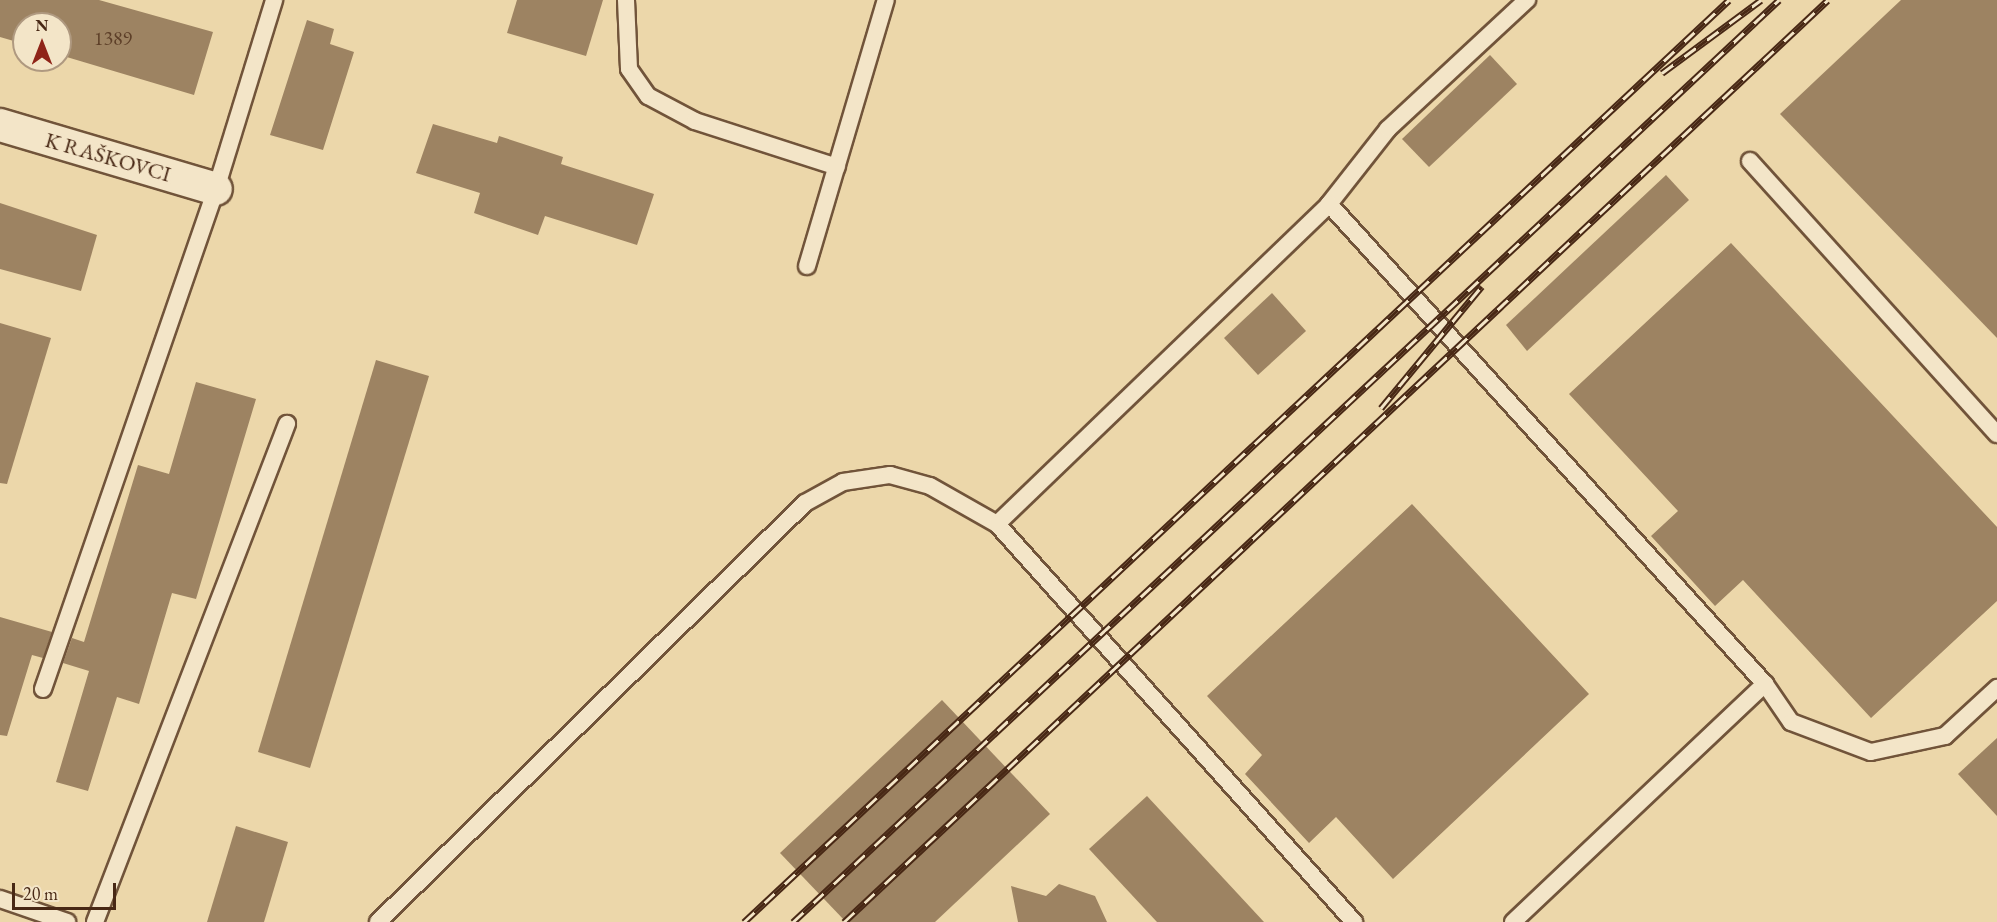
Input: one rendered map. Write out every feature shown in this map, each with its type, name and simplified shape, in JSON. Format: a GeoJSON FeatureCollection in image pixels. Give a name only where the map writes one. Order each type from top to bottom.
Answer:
{"type":"FeatureCollection","features":[{"type":"Feature","properties":{"kind":"street","name":"K RAŠKOVCI"},"geometry":{"type":"LineString","coordinates":[[0,125],[216,189]]}},
{"type":"Feature","properties":{"kind":"lane"},"geometry":{"type":"LineString","coordinates":[[43,689],[216,189],[273,0]]}},
{"type":"Feature","properties":{"kind":"lane"},"geometry":{"type":"LineString","coordinates":[[626,0],[629,69],[648,96],[695,121],[837,167]]}},
{"type":"Feature","properties":{"kind":"lane"},"geometry":{"type":"LineString","coordinates":[[807,266],[886,0]]}},
{"type":"Feature","properties":{"kind":"lane"},"geometry":{"type":"LineString","coordinates":[[997,524],[1329,204],[1388,129],[1527,0]]}},
{"type":"Feature","properties":{"kind":"lane"},"geometry":{"type":"LineString","coordinates":[[1750,161],[1997,434]]}},
{"type":"Feature","properties":{"kind":"lane"},"geometry":{"type":"LineString","coordinates":[[1329,204],[1765,684],[1791,722],[1871,752],[1945,736],[1997,688]]}},
{"type":"Feature","properties":{"kind":"lane"},"geometry":{"type":"LineString","coordinates":[[95,922],[287,424]]}},
{"type":"Feature","properties":{"kind":"lane"},"geometry":{"type":"LineString","coordinates":[[378,922],[805,503],[843,482],[891,475],[930,486],[997,524],[1354,922]]}},
{"type":"Feature","properties":{"kind":"lane"},"geometry":{"type":"LineString","coordinates":[[1513,922],[1765,684]]}},
{"type":"Feature","properties":{"kind":"lane"},"geometry":{"type":"LineString","coordinates":[[0,899],[67,922]]}},
{"type":"Feature","properties":{"kind":"building"},"geometry":{"type":"Polygon","coordinates":[[[0,0],[99,0],[213,32],[194,95],[72,59],[72,12],[12,12],[12,40],[0,37],[0,0]]]}},
{"type":"Feature","properties":{"kind":"building"},"geometry":{"type":"Polygon","coordinates":[[[517,0],[603,0],[586,56],[507,33],[517,0]]]}},
{"type":"Feature","properties":{"kind":"building"},"geometry":{"type":"Polygon","coordinates":[[[1901,0],[1997,0],[1997,338],[1780,114],[1901,0]]]}},
{"type":"Feature","properties":{"kind":"building"},"geometry":{"type":"Polygon","coordinates":[[[307,20],[334,29],[330,44],[354,52],[323,150],[270,135],[307,20]]]}},
{"type":"Feature","properties":{"kind":"building"},"geometry":{"type":"Polygon","coordinates":[[[1490,55],[1517,84],[1429,167],[1402,139],[1490,55]]]}},
{"type":"Feature","properties":{"kind":"building"},"geometry":{"type":"Polygon","coordinates":[[[433,124],[497,143],[499,136],[563,157],[561,164],[654,194],[637,245],[545,216],[538,235],[474,213],[480,193],[416,173],[433,124]]]}},
{"type":"Feature","properties":{"kind":"building"},"geometry":{"type":"Polygon","coordinates":[[[1666,175],[1689,200],[1527,351],[1506,325],[1666,175]]]}},
{"type":"Feature","properties":{"kind":"building"},"geometry":{"type":"Polygon","coordinates":[[[0,203],[97,235],[81,291],[0,269],[0,203]]]}},
{"type":"Feature","properties":{"kind":"building"},"geometry":{"type":"Polygon","coordinates":[[[1731,243],[1997,527],[1997,601],[1871,718],[1743,580],[1715,606],[1651,536],[1678,511],[1569,394],[1731,243]]]}},
{"type":"Feature","properties":{"kind":"building"},"geometry":{"type":"Polygon","coordinates":[[[1272,293],[1306,331],[1258,375],[1224,338],[1272,293]]]}},
{"type":"Feature","properties":{"kind":"building"},"geometry":{"type":"Polygon","coordinates":[[[0,323],[51,338],[7,484],[0,483],[0,323]]]}},
{"type":"Feature","properties":{"kind":"building"},"geometry":{"type":"Polygon","coordinates":[[[376,360],[429,376],[310,768],[258,752],[376,360]]]}},
{"type":"Feature","properties":{"kind":"building"},"geometry":{"type":"Polygon","coordinates":[[[196,382],[256,399],[196,599],[172,593],[139,704],[117,697],[88,791],[56,782],[89,671],[63,663],[72,638],[84,642],[138,465],[169,474],[196,382]]]}},
{"type":"Feature","properties":{"kind":"building"},"geometry":{"type":"Polygon","coordinates":[[[1412,504],[1589,694],[1393,879],[1336,817],[1309,843],[1245,774],[1262,755],[1207,696],[1412,504]]]}},
{"type":"Feature","properties":{"kind":"building"},"geometry":{"type":"Polygon","coordinates":[[[0,617],[52,632],[43,658],[32,655],[7,736],[0,735],[0,617]]]}},
{"type":"Feature","properties":{"kind":"building"},"geometry":{"type":"Polygon","coordinates":[[[942,700],[1050,814],[935,922],[846,922],[780,853],[942,700]]]}},
{"type":"Feature","properties":{"kind":"building"},"geometry":{"type":"Polygon","coordinates":[[[1997,738],[1997,816],[1958,774],[1997,738]]]}},
{"type":"Feature","properties":{"kind":"building"},"geometry":{"type":"Polygon","coordinates":[[[1147,796],[1264,922],[1157,922],[1089,849],[1147,796]]]}},
{"type":"Feature","properties":{"kind":"building"},"geometry":{"type":"Polygon","coordinates":[[[236,826],[288,842],[264,922],[207,922],[236,826]]]}},
{"type":"Feature","properties":{"kind":"building"},"geometry":{"type":"Polygon","coordinates":[[[1059,884],[1095,896],[1107,922],[1018,922],[1011,886],[1046,896],[1059,884]]]}},
{"type":"Feature","properties":{"kind":"railway"},"geometry":{"type":"LineString","coordinates":[[744,922],[1729,0]]}},
{"type":"Feature","properties":{"kind":"railway"},"geometry":{"type":"LineString","coordinates":[[1662,73],[1761,0]]}},
{"type":"Feature","properties":{"kind":"railway"},"geometry":{"type":"LineString","coordinates":[[793,922],[1779,0]]}},
{"type":"Feature","properties":{"kind":"railway"},"geometry":{"type":"LineString","coordinates":[[844,922],[1828,0]]}},
{"type":"Feature","properties":{"kind":"railway"},"geometry":{"type":"LineString","coordinates":[[1381,408],[1482,286]]}}]}
